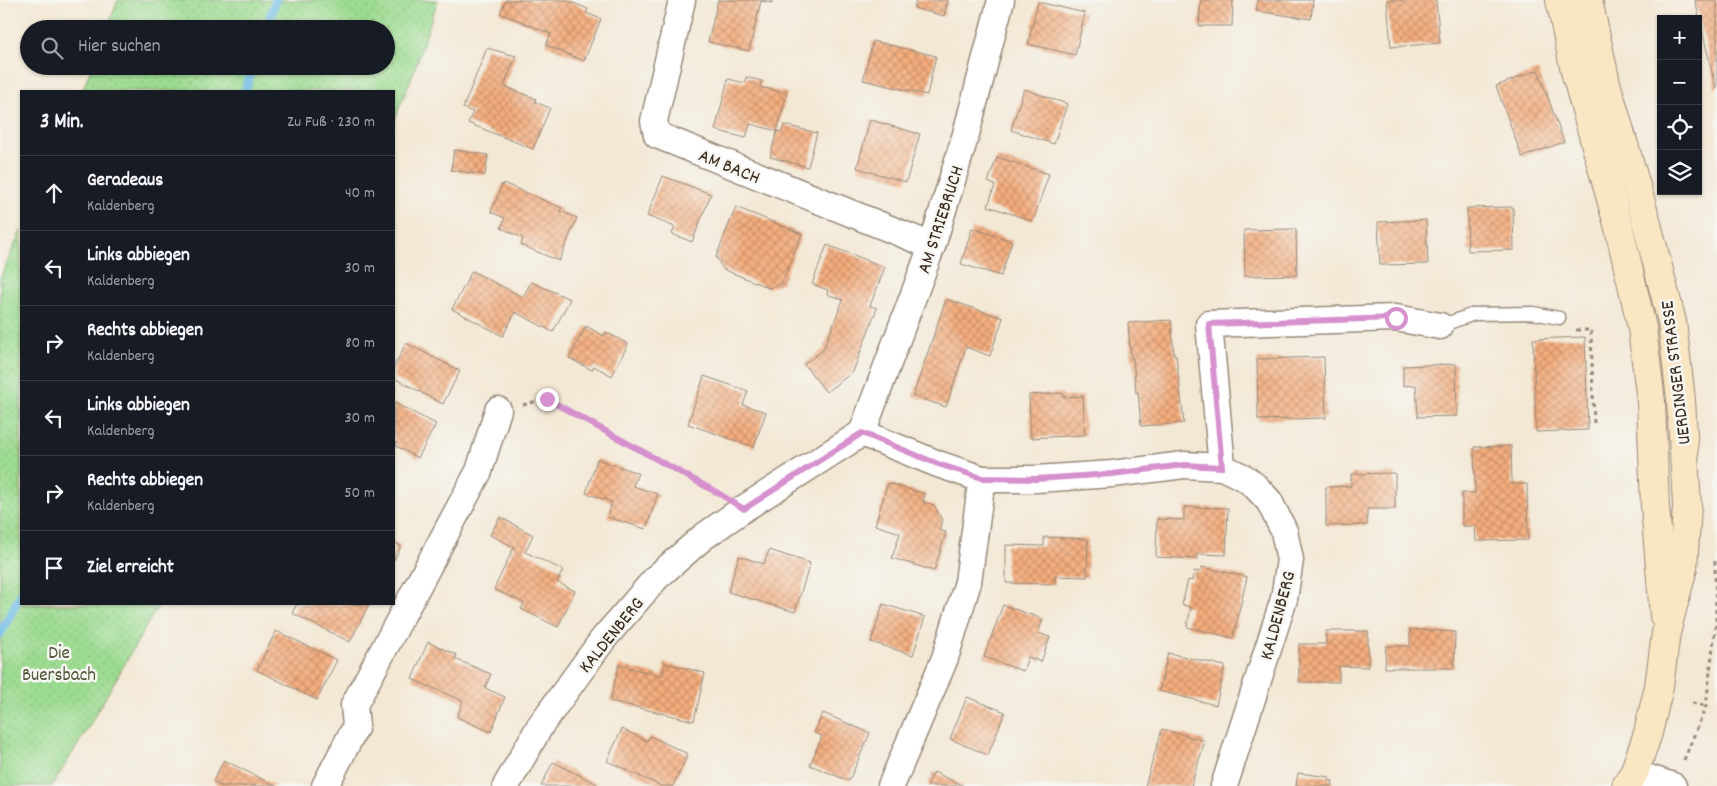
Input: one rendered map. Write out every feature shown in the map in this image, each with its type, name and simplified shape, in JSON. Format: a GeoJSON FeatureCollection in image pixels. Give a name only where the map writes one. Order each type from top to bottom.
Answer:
{"type":"FeatureCollection","features":[{"type":"Feature","properties":{"kind":"street","name":"AM BACH"},"geometry":{"type":"LineString","coordinates":[[682,0],[654,121],[657,136],[932,246]]}},
{"type":"Feature","properties":{"kind":"street","name":"AM STRIEBRUCH"},"geometry":{"type":"LineString","coordinates":[[862,433],[932,246],[966,134],[1001,0]]}},
{"type":"Feature","properties":{"kind":"street","name":"UERDINGER STRASSE"},"geometry":{"type":"LineString","coordinates":[[1560,0],[1576,71],[1619,228],[1642,328],[1651,402],[1655,506],[1666,633]]}},
{"type":"Feature","properties":{"kind":"street","name":"UERDINGER STRASSE"},"geometry":{"type":"LineString","coordinates":[[1588,0],[1606,83],[1646,220],[1672,322],[1681,400],[1687,506],[1684,568],[1666,633],[1659,686],[1648,734],[1631,782]]}},
{"type":"Feature","properties":{"kind":"street"},"geometry":{"type":"LineString","coordinates":[[1222,467],[1209,324],[1396,318],[1440,326]]}},
{"type":"Feature","properties":{"kind":"street"},"geometry":{"type":"LineString","coordinates":[[324,786],[356,726],[354,705],[479,471],[498,410]]}},
{"type":"Feature","properties":{"kind":"street","name":"KALDENBERG"},"geometry":{"type":"LineString","coordinates":[[506,786],[540,726],[604,638],[657,577],[703,537],[862,433],[938,464],[982,478],[1046,478],[1112,474],[1184,465],[1222,467],[1245,478],[1269,501],[1284,531],[1290,560],[1284,599],[1224,786]]}},
{"type":"Feature","properties":{"kind":"street"},"geometry":{"type":"LineString","coordinates":[[891,786],[945,658],[968,582],[982,478]]}},
{"type":"Feature","properties":{"kind":"street"},"geometry":{"type":"LineString","coordinates":[[1631,782],[1673,786]]}},
{"type":"Feature","properties":{"kind":"lane"},"geometry":{"type":"LineString","coordinates":[[1440,326],[1474,314],[1533,313],[1559,318]]}},
{"type":"Feature","properties":{"kind":"path"},"geometry":{"type":"LineString","coordinates":[[1559,318],[1577,331],[1590,330],[1594,426]]}},
{"type":"Feature","properties":{"kind":"path"},"geometry":{"type":"LineString","coordinates":[[498,410],[547,399],[744,509]]}},
{"type":"Feature","properties":{"kind":"path"},"geometry":{"type":"LineString","coordinates":[[1692,703],[1706,706]]}},
{"type":"Feature","properties":{"kind":"green space"},"geometry":{"type":"Polygon","coordinates":[[[118,0],[438,0],[411,79],[395,119],[395,90],[82,90],[88,75],[395,75],[395,20],[110,20],[118,0]]]}},
{"type":"Feature","properties":{"kind":"green space","name":"Die Buersbach"},"geometry":{"type":"Polygon","coordinates":[[[20,233],[20,605],[158,605],[85,733],[52,786],[0,786],[0,278],[20,233]]]}},
{"type":"Feature","properties":{"kind":"building"},"geometry":{"type":"Polygon","coordinates":[[[506,0],[566,0],[588,9],[586,13],[601,19],[584,61],[546,45],[551,34],[500,13],[506,0]]]}},
{"type":"Feature","properties":{"kind":"building"},"geometry":{"type":"Polygon","coordinates":[[[718,0],[772,0],[772,3],[761,1],[749,51],[708,42],[718,0]]]}},
{"type":"Feature","properties":{"kind":"building"},"geometry":{"type":"Polygon","coordinates":[[[916,0],[948,0],[944,16],[914,8],[916,0]]]}},
{"type":"Feature","properties":{"kind":"building"},"geometry":{"type":"Polygon","coordinates":[[[1201,0],[1233,0],[1232,26],[1199,26],[1201,0]]]}},
{"type":"Feature","properties":{"kind":"building"},"geometry":{"type":"Polygon","coordinates":[[[1258,0],[1313,0],[1311,19],[1256,11],[1258,0]]]}},
{"type":"Feature","properties":{"kind":"building"},"geometry":{"type":"Polygon","coordinates":[[[1387,0],[1436,0],[1440,43],[1391,47],[1387,0]]]}},
{"type":"Feature","properties":{"kind":"building"},"geometry":{"type":"Polygon","coordinates":[[[1695,0],[1717,0],[1717,89],[1702,30],[1702,15],[1699,15],[1695,0]]]}},
{"type":"Feature","properties":{"kind":"building"},"geometry":{"type":"Polygon","coordinates":[[[1038,2],[1085,13],[1075,55],[1028,44],[1038,2]]]}},
{"type":"Feature","properties":{"kind":"building"},"geometry":{"type":"Polygon","coordinates":[[[873,41],[936,56],[927,95],[863,80],[873,41]]]}},
{"type":"Feature","properties":{"kind":"building"},"geometry":{"type":"Polygon","coordinates":[[[487,48],[516,56],[504,86],[536,99],[535,102],[550,108],[533,149],[468,123],[473,112],[463,108],[487,48]]]}},
{"type":"Feature","properties":{"kind":"building"},"geometry":{"type":"Polygon","coordinates":[[[1538,70],[1564,142],[1522,157],[1496,86],[1538,70]]]}},
{"type":"Feature","properties":{"kind":"building"},"geometry":{"type":"Polygon","coordinates":[[[746,77],[762,81],[760,87],[787,93],[777,131],[750,124],[746,138],[715,130],[728,79],[745,83],[746,77]]]}},
{"type":"Feature","properties":{"kind":"building"},"geometry":{"type":"Polygon","coordinates":[[[1024,89],[1067,104],[1054,144],[1011,130],[1024,89]]]}},
{"type":"Feature","properties":{"kind":"building"},"geometry":{"type":"Polygon","coordinates":[[[870,120],[920,134],[906,182],[857,168],[870,120]]]}},
{"type":"Feature","properties":{"kind":"building"},"geometry":{"type":"Polygon","coordinates":[[[784,125],[817,133],[808,167],[770,157],[777,131],[782,132],[784,125]]]}},
{"type":"Feature","properties":{"kind":"building"},"geometry":{"type":"Polygon","coordinates":[[[454,150],[488,155],[485,175],[451,170],[454,150]]]}},
{"type":"Feature","properties":{"kind":"building"},"geometry":{"type":"Polygon","coordinates":[[[997,157],[1049,174],[1033,221],[988,206],[995,185],[988,182],[997,157]]]}},
{"type":"Feature","properties":{"kind":"building"},"geometry":{"type":"Polygon","coordinates":[[[663,176],[711,194],[692,242],[672,234],[675,227],[647,216],[663,176]]]}},
{"type":"Feature","properties":{"kind":"building"},"geometry":{"type":"Polygon","coordinates":[[[503,183],[562,208],[560,211],[577,218],[559,261],[521,245],[523,238],[501,228],[505,218],[491,212],[503,183]]]}},
{"type":"Feature","properties":{"kind":"building"},"geometry":{"type":"Polygon","coordinates":[[[736,207],[802,234],[782,283],[769,288],[723,269],[716,257],[736,207]]]}},
{"type":"Feature","properties":{"kind":"building"},"geometry":{"type":"Polygon","coordinates":[[[1513,207],[1514,250],[1468,251],[1467,208],[1513,207]]]}},
{"type":"Feature","properties":{"kind":"building"},"geometry":{"type":"Polygon","coordinates":[[[1426,220],[1428,264],[1380,265],[1378,222],[1426,220]]]}},
{"type":"Feature","properties":{"kind":"building"},"geometry":{"type":"Polygon","coordinates":[[[972,228],[1012,241],[1001,276],[961,264],[972,228]]]}},
{"type":"Feature","properties":{"kind":"building"},"geometry":{"type":"Polygon","coordinates":[[[1296,229],[1297,275],[1245,276],[1244,230],[1296,229]]]}},
{"type":"Feature","properties":{"kind":"building"},"geometry":{"type":"Polygon","coordinates":[[[827,245],[885,267],[870,306],[877,308],[853,372],[826,392],[804,364],[823,350],[843,300],[827,294],[828,290],[812,284],[827,245]]]}},
{"type":"Feature","properties":{"kind":"building"},"geometry":{"type":"Polygon","coordinates":[[[472,271],[523,297],[531,282],[570,299],[553,332],[515,312],[503,336],[452,309],[472,271]]]}},
{"type":"Feature","properties":{"kind":"building"},"geometry":{"type":"Polygon","coordinates":[[[946,299],[1003,318],[990,356],[966,347],[946,407],[913,396],[946,299]]]}},
{"type":"Feature","properties":{"kind":"building"},"geometry":{"type":"Polygon","coordinates":[[[1171,320],[1184,423],[1141,426],[1128,323],[1171,320]]]}},
{"type":"Feature","properties":{"kind":"building"},"geometry":{"type":"Polygon","coordinates":[[[586,326],[604,336],[606,332],[628,344],[612,376],[594,366],[592,370],[569,358],[586,326]]]}},
{"type":"Feature","properties":{"kind":"building"},"geometry":{"type":"Polygon","coordinates":[[[1585,337],[1588,430],[1536,432],[1533,339],[1585,337]]]}},
{"type":"Feature","properties":{"kind":"building"},"geometry":{"type":"Polygon","coordinates":[[[406,343],[460,371],[443,404],[395,379],[395,365],[406,343]]]}},
{"type":"Feature","properties":{"kind":"building"},"geometry":{"type":"Polygon","coordinates":[[[1324,357],[1326,418],[1258,420],[1257,359],[1324,357]]]}},
{"type":"Feature","properties":{"kind":"building"},"geometry":{"type":"Polygon","coordinates":[[[1456,364],[1457,416],[1418,417],[1416,385],[1403,386],[1403,366],[1456,364]]]}},
{"type":"Feature","properties":{"kind":"building"},"geometry":{"type":"Polygon","coordinates":[[[704,376],[748,391],[743,405],[766,412],[754,447],[688,424],[704,376]]]}},
{"type":"Feature","properties":{"kind":"building"},"geometry":{"type":"Polygon","coordinates":[[[1063,393],[1063,397],[1083,396],[1085,435],[1031,438],[1029,395],[1063,393]]]}},
{"type":"Feature","properties":{"kind":"building"},"geometry":{"type":"Polygon","coordinates":[[[395,404],[436,424],[418,458],[396,446],[397,443],[395,442],[395,404]]]}},
{"type":"Feature","properties":{"kind":"building"},"geometry":{"type":"Polygon","coordinates":[[[1511,446],[1512,484],[1527,484],[1528,540],[1476,541],[1475,526],[1462,526],[1462,493],[1475,493],[1474,447],[1511,446]]]}},
{"type":"Feature","properties":{"kind":"building"},"geometry":{"type":"Polygon","coordinates":[[[597,459],[638,473],[633,486],[658,494],[646,529],[607,517],[612,502],[586,493],[597,459]]]}},
{"type":"Feature","properties":{"kind":"building"},"geometry":{"type":"Polygon","coordinates":[[[1395,473],[1395,509],[1367,509],[1367,525],[1326,526],[1326,487],[1351,486],[1351,474],[1395,473]]]}},
{"type":"Feature","properties":{"kind":"building"},"geometry":{"type":"Polygon","coordinates":[[[888,483],[925,494],[923,502],[934,505],[942,520],[939,530],[946,532],[934,571],[892,558],[900,533],[875,525],[888,483]]]}},
{"type":"Feature","properties":{"kind":"building"},"geometry":{"type":"Polygon","coordinates":[[[1184,507],[1228,508],[1226,555],[1197,554],[1197,559],[1156,557],[1157,519],[1184,520],[1184,507]]]}},
{"type":"Feature","properties":{"kind":"building"},"geometry":{"type":"Polygon","coordinates":[[[500,517],[533,535],[525,552],[563,570],[557,582],[575,591],[558,627],[521,609],[524,603],[494,589],[514,547],[490,535],[500,517]]]}},
{"type":"Feature","properties":{"kind":"building"},"geometry":{"type":"Polygon","coordinates":[[[1044,537],[1088,539],[1087,577],[1055,576],[1055,584],[1006,583],[1006,545],[1044,546],[1044,537]]]}},
{"type":"Feature","properties":{"kind":"building"},"geometry":{"type":"Polygon","coordinates":[[[395,543],[401,546],[395,558],[395,543]]]}},
{"type":"Feature","properties":{"kind":"building"},"geometry":{"type":"Polygon","coordinates":[[[769,550],[810,563],[795,612],[728,592],[739,556],[764,564],[769,550]]]}},
{"type":"Feature","properties":{"kind":"building"},"geometry":{"type":"Polygon","coordinates":[[[1202,567],[1247,577],[1233,638],[1187,627],[1191,607],[1182,605],[1188,580],[1192,581],[1194,571],[1200,572],[1202,567]]]}},
{"type":"Feature","properties":{"kind":"building"},"geometry":{"type":"Polygon","coordinates":[[[883,604],[925,617],[913,655],[871,642],[883,604]]]}},
{"type":"Feature","properties":{"kind":"building"},"geometry":{"type":"Polygon","coordinates":[[[296,605],[368,605],[350,642],[292,613],[296,605]]]}},
{"type":"Feature","properties":{"kind":"building"},"geometry":{"type":"Polygon","coordinates":[[[1003,605],[1043,619],[1038,633],[1050,637],[1041,662],[1028,657],[1023,671],[984,657],[1003,605]]]}},
{"type":"Feature","properties":{"kind":"building"},"geometry":{"type":"Polygon","coordinates":[[[1410,629],[1455,632],[1454,668],[1385,668],[1386,646],[1410,646],[1410,629]]]}},
{"type":"Feature","properties":{"kind":"building"},"geometry":{"type":"Polygon","coordinates":[[[276,631],[337,660],[317,700],[257,670],[276,631]]]}},
{"type":"Feature","properties":{"kind":"building"},"geometry":{"type":"Polygon","coordinates":[[[1326,631],[1368,631],[1368,667],[1339,666],[1339,682],[1299,682],[1299,644],[1326,644],[1326,631]]]}},
{"type":"Feature","properties":{"kind":"building"},"geometry":{"type":"Polygon","coordinates":[[[428,642],[457,655],[455,659],[491,674],[485,688],[505,697],[491,732],[457,717],[463,701],[412,679],[428,642]]]}},
{"type":"Feature","properties":{"kind":"building"},"geometry":{"type":"Polygon","coordinates":[[[1168,653],[1225,666],[1216,705],[1159,691],[1168,653]]]}},
{"type":"Feature","properties":{"kind":"building"},"geometry":{"type":"Polygon","coordinates":[[[665,663],[705,673],[694,721],[610,701],[619,665],[662,676],[665,663]]]}},
{"type":"Feature","properties":{"kind":"building"},"geometry":{"type":"Polygon","coordinates":[[[967,697],[1005,712],[988,755],[950,739],[967,697]]]}},
{"type":"Feature","properties":{"kind":"building"},"geometry":{"type":"Polygon","coordinates":[[[823,713],[870,733],[849,781],[810,765],[822,736],[814,733],[823,713]]]}},
{"type":"Feature","properties":{"kind":"building"},"geometry":{"type":"Polygon","coordinates":[[[622,729],[647,741],[650,736],[688,754],[673,786],[661,786],[607,761],[622,729]]]}},
{"type":"Feature","properties":{"kind":"building"},"geometry":{"type":"Polygon","coordinates":[[[1162,729],[1205,741],[1191,786],[1145,786],[1162,729]]]}},
{"type":"Feature","properties":{"kind":"building"},"geometry":{"type":"Polygon","coordinates":[[[224,760],[276,786],[219,786],[213,781],[224,760]]]}},
{"type":"Feature","properties":{"kind":"building"},"geometry":{"type":"Polygon","coordinates":[[[553,762],[597,784],[596,786],[541,786],[553,762]]]}},
{"type":"Feature","properties":{"kind":"building"},"geometry":{"type":"Polygon","coordinates":[[[934,772],[964,786],[927,786],[934,772]]]}},
{"type":"Feature","properties":{"kind":"building"},"geometry":{"type":"Polygon","coordinates":[[[1298,773],[1330,777],[1329,780],[1333,781],[1332,786],[1296,786],[1298,773]]]}},
{"type":"Feature","properties":{"kind":"waterway"},"geometry":{"type":"LineString","coordinates":[[269,20],[276,0]]}},
{"type":"Feature","properties":{"kind":"waterway"},"geometry":{"type":"LineString","coordinates":[[245,90],[250,75]]}},
{"type":"Feature","properties":{"kind":"waterway"},"geometry":{"type":"LineString","coordinates":[[0,634],[20,596]]}},
{"type":"Feature","properties":{"kind":"route"},"geometry":{"type":"LineString","coordinates":[[547,399],[744,509],[862,433],[938,464],[982,478],[1036,479],[1112,474],[1184,465],[1222,467],[1209,324],[1396,318]]}}]}
